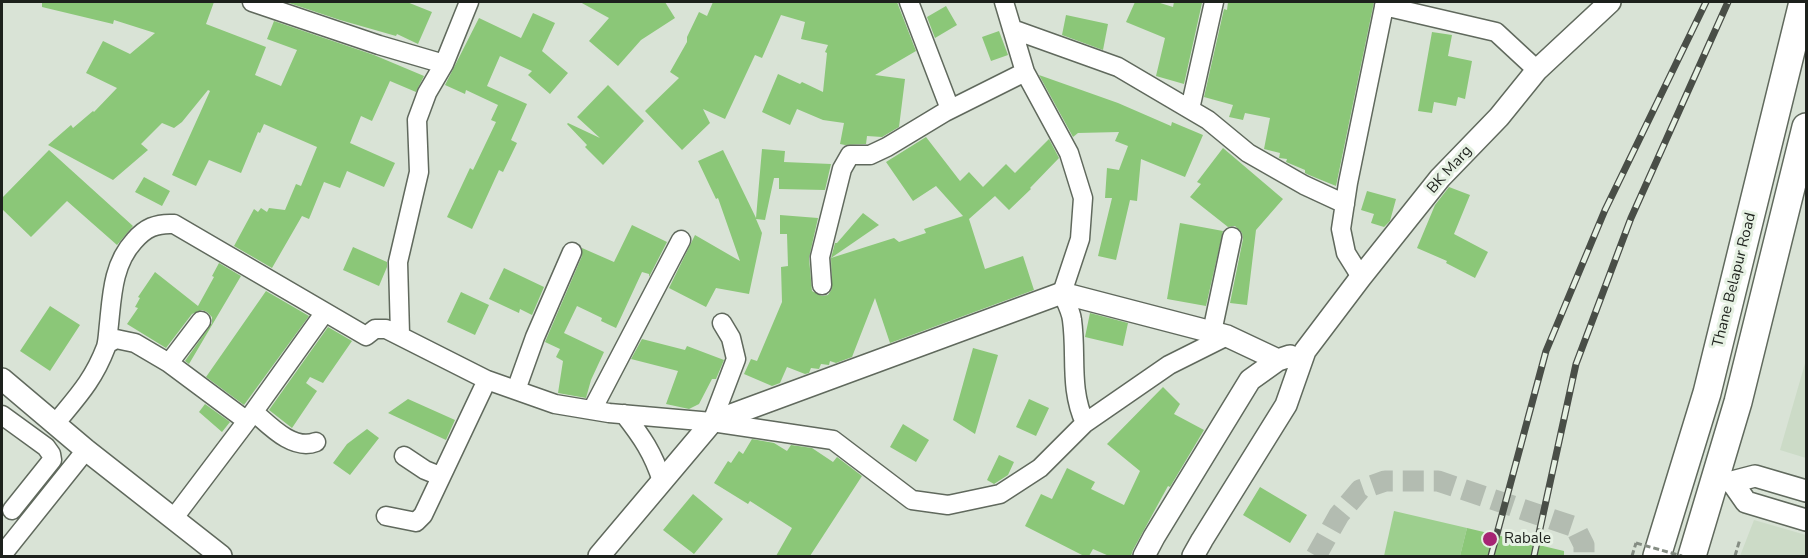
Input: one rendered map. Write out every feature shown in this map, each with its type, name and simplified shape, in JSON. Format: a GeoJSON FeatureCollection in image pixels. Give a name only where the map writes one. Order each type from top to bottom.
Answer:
{"type":"FeatureCollection","features":[{"type":"Feature","properties":{"kind":"main road","name":"Thane Belapur Road"},"geometry":{"type":"LineString","coordinates":[[1646,550],[1707,393],[1803,2]]}},
{"type":"Feature","properties":{"kind":"main road"},"geometry":{"type":"LineString","coordinates":[[1692,556],[1724,480],[1806,127]]}},
{"type":"Feature","properties":{"kind":"street"},"geometry":{"type":"LineString","coordinates":[[252,2],[379,45],[444,64]]}},
{"type":"Feature","properties":{"kind":"street"},"geometry":{"type":"LineString","coordinates":[[400,334],[398,262],[419,172],[417,120],[427,93],[444,64],[469,2]]}},
{"type":"Feature","properties":{"kind":"street"},"geometry":{"type":"LineString","coordinates":[[909,2],[950,109]]}},
{"type":"Feature","properties":{"kind":"street"},"geometry":{"type":"LineString","coordinates":[[1004,2],[1025,72],[1069,153],[1083,198],[1080,239],[1062,293],[1072,318],[1073,374],[1080,414],[1085,423]]}},
{"type":"Feature","properties":{"kind":"street"},"geometry":{"type":"LineString","coordinates":[[1190,109],[1214,2]]}},
{"type":"Feature","properties":{"kind":"street","name":"BK Marg"},"geometry":{"type":"LineString","coordinates":[[1193,556],[1286,405],[1305,351],[1440,178],[1499,117],[1537,70],[1610,2]]}},
{"type":"Feature","properties":{"kind":"street"},"geometry":{"type":"LineString","coordinates":[[1361,277],[1346,253],[1341,229],[1385,4],[1496,32],[1537,70]]}},
{"type":"Feature","properties":{"kind":"street"},"geometry":{"type":"LineString","coordinates":[[1012,29],[1118,67],[1208,120],[1248,153],[1304,185],[1345,204]]}},
{"type":"Feature","properties":{"kind":"street"},"geometry":{"type":"LineString","coordinates":[[822,285],[820,257],[842,169],[850,155],[870,154],[887,147],[950,109],[1025,72]]}},
{"type":"Feature","properties":{"kind":"street"},"geometry":{"type":"LineString","coordinates":[[55,424],[92,379],[107,344],[112,291],[125,251],[145,229],[163,224],[174,224],[366,336],[375,328],[400,334],[488,380],[555,404],[624,414],[712,422],[832,440],[912,500],[948,505],[999,494],[1040,468],[1085,423],[1169,365],[1220,334]]}},
{"type":"Feature","properties":{"kind":"street"},"geometry":{"type":"LineString","coordinates":[[1220,334],[1232,237]]}},
{"type":"Feature","properties":{"kind":"street"},"geometry":{"type":"LineString","coordinates":[[592,410],[681,240]]}},
{"type":"Feature","properties":{"kind":"street"},"geometry":{"type":"LineString","coordinates":[[516,390],[535,337],[572,252]]}},
{"type":"Feature","properties":{"kind":"street"},"geometry":{"type":"LineString","coordinates":[[712,422],[1062,293],[1220,334],[1278,360]]}},
{"type":"Feature","properties":{"kind":"street"},"geometry":{"type":"LineString","coordinates":[[173,519],[251,416],[325,312]]}},
{"type":"Feature","properties":{"kind":"street"},"geometry":{"type":"LineString","coordinates":[[169,363],[201,321]]}},
{"type":"Feature","properties":{"kind":"street"},"geometry":{"type":"LineString","coordinates":[[599,556],[712,422],[736,359],[731,338],[722,323]]}},
{"type":"Feature","properties":{"kind":"street"},"geometry":{"type":"LineString","coordinates":[[107,344],[116,339],[135,343],[287,438],[298,443],[316,442]]}},
{"type":"Feature","properties":{"kind":"street"},"geometry":{"type":"LineString","coordinates":[[1144,556],[1250,380],[1278,360],[1305,351]]}},
{"type":"Feature","properties":{"kind":"street"},"geometry":{"type":"LineString","coordinates":[[386,516],[416,522],[423,515],[488,380]]}},
{"type":"Feature","properties":{"kind":"street"},"geometry":{"type":"LineString","coordinates":[[2,408],[9,385],[86,450],[220,556]]}},
{"type":"Feature","properties":{"kind":"street"},"geometry":{"type":"LineString","coordinates":[[624,414],[656,460],[662,481]]}},
{"type":"Feature","properties":{"kind":"street"},"geometry":{"type":"LineString","coordinates":[[2,415],[46,447],[52,460],[7,506],[27,523]]}},
{"type":"Feature","properties":{"kind":"street"},"geometry":{"type":"LineString","coordinates":[[2,555],[86,450]]}},
{"type":"Feature","properties":{"kind":"street"},"geometry":{"type":"LineString","coordinates":[[404,456],[425,470],[440,476]]}},
{"type":"Feature","properties":{"kind":"street"},"geometry":{"type":"LineString","coordinates":[[1724,480],[1755,476],[1806,491]]}},
{"type":"Feature","properties":{"kind":"street"},"geometry":{"type":"LineString","coordinates":[[1724,480],[1746,502],[1806,520]]}},
{"type":"Feature","properties":{"kind":"path"},"geometry":{"type":"LineString","coordinates":[[1735,556],[1740,539]]}},
{"type":"Feature","properties":{"kind":"path"},"geometry":{"type":"LineString","coordinates":[[1632,556],[1646,550],[1682,556]]}},
{"type":"Feature","properties":{"kind":"shaded area"},"geometry":{"type":"Polygon","coordinates":[[[1806,360],[1806,458],[1780,450],[1806,360]]]}},
{"type":"Feature","properties":{"kind":"shaded area"},"geometry":{"type":"Polygon","coordinates":[[[1754,520],[1806,535],[1806,556],[1740,556],[1754,520]]]}},
{"type":"Feature","properties":{"kind":"green space"},"geometry":{"type":"Polygon","coordinates":[[[1394,511],[1467,528],[1460,556],[1384,556],[1394,511]]]}},
{"type":"Feature","properties":{"kind":"building"},"geometry":{"type":"Polygon","coordinates":[[[214,2],[206,24],[266,47],[255,75],[281,86],[297,50],[267,39],[274,21],[374,55],[424,76],[416,92],[390,81],[372,121],[361,116],[350,143],[395,163],[384,187],[347,171],[340,188],[324,182],[309,219],[302,216],[272,268],[234,246],[254,209],[258,212],[261,208],[267,212],[269,208],[285,210],[296,184],[301,186],[317,147],[264,124],[260,133],[258,132],[241,173],[209,160],[196,186],[172,175],[210,91],[208,90],[182,122],[174,128],[162,123],[141,144],[148,150],[113,180],[48,145],[71,125],[73,128],[94,112],[117,88],[86,73],[103,41],[130,54],[155,33],[114,20],[113,24],[42,7],[42,3],[214,2]]]}},
{"type":"Feature","properties":{"kind":"building"},"geometry":{"type":"Polygon","coordinates":[[[286,2],[407,2],[432,12],[418,44],[397,34],[396,36],[340,20],[286,2]]]}},
{"type":"Feature","properties":{"kind":"building"},"geometry":{"type":"Polygon","coordinates":[[[580,2],[665,2],[675,18],[641,40],[618,66],[589,41],[609,18],[580,2]]]}},
{"type":"Feature","properties":{"kind":"building"},"geometry":{"type":"Polygon","coordinates":[[[713,2],[897,2],[916,51],[875,75],[905,79],[899,127],[882,137],[867,136],[866,144],[845,145],[840,144],[844,123],[823,120],[797,109],[790,125],[762,112],[778,74],[823,92],[827,53],[825,52],[828,45],[801,39],[805,22],[781,15],[762,58],[755,55],[725,119],[703,109],[710,123],[682,150],[645,111],[679,78],[670,72],[687,42],[687,37],[699,12],[707,16],[713,2]]]}},
{"type":"Feature","properties":{"kind":"building"},"geometry":{"type":"Polygon","coordinates":[[[1135,2],[1157,2],[1173,7],[1174,2],[1202,3],[1184,84],[1156,76],[1165,38],[1126,22],[1135,2]]]}},
{"type":"Feature","properties":{"kind":"building"},"geometry":{"type":"Polygon","coordinates":[[[1228,2],[1374,2],[1336,186],[1305,173],[1305,170],[1286,162],[1287,159],[1279,158],[1280,153],[1264,149],[1270,118],[1245,113],[1243,120],[1229,117],[1233,105],[1204,97],[1224,9],[1227,10],[1228,2]]]}},
{"type":"Feature","properties":{"kind":"building"},"geometry":{"type":"Polygon","coordinates":[[[946,6],[957,25],[935,38],[927,17],[946,6]]]}},
{"type":"Feature","properties":{"kind":"building"},"geometry":{"type":"Polygon","coordinates":[[[533,13],[555,23],[542,51],[568,73],[550,94],[528,75],[532,71],[500,56],[487,86],[527,104],[511,140],[517,143],[503,172],[499,170],[472,229],[447,217],[470,168],[473,170],[496,122],[491,120],[498,105],[466,90],[465,94],[445,85],[479,18],[521,38],[533,13]]]}},
{"type":"Feature","properties":{"kind":"building"},"geometry":{"type":"Polygon","coordinates":[[[1066,15],[1108,24],[1103,50],[1062,35],[1066,15]]]}},
{"type":"Feature","properties":{"kind":"building"},"geometry":{"type":"Polygon","coordinates":[[[999,31],[1008,55],[991,61],[982,37],[999,31]]]}},
{"type":"Feature","properties":{"kind":"building"},"geometry":{"type":"Polygon","coordinates":[[[1432,32],[1452,35],[1448,56],[1472,61],[1465,99],[1458,97],[1456,106],[1434,102],[1432,113],[1418,111],[1432,32]]]}},
{"type":"Feature","properties":{"kind":"building"},"geometry":{"type":"Polygon","coordinates":[[[1039,75],[1118,103],[1171,126],[1172,122],[1203,135],[1185,177],[1141,159],[1137,201],[1130,200],[1116,260],[1098,256],[1112,198],[1105,198],[1107,168],[1119,170],[1128,146],[1115,141],[1119,132],[1078,133],[1073,137],[1039,75]]]}},
{"type":"Feature","properties":{"kind":"building"},"geometry":{"type":"Polygon","coordinates":[[[608,85],[644,121],[603,165],[567,124],[600,138],[577,117],[608,85]]]}},
{"type":"Feature","properties":{"kind":"building"},"geometry":{"type":"Polygon","coordinates":[[[926,137],[960,181],[969,172],[983,187],[1006,164],[1015,173],[1049,139],[1059,158],[1031,189],[1009,210],[995,196],[969,219],[985,269],[1023,256],[1034,290],[890,343],[875,298],[852,357],[836,363],[830,361],[829,365],[821,364],[819,369],[811,368],[809,373],[805,374],[787,367],[780,383],[772,386],[744,374],[751,359],[757,361],[782,302],[781,267],[788,266],[787,234],[780,234],[780,215],[818,218],[809,258],[812,291],[822,296],[828,295],[832,289],[831,258],[894,238],[899,242],[926,233],[924,229],[963,216],[936,186],[913,201],[886,162],[926,137]]]}},
{"type":"Feature","properties":{"kind":"building"},"geometry":{"type":"Polygon","coordinates":[[[1223,148],[1283,199],[1256,230],[1247,305],[1230,303],[1243,239],[1242,233],[1235,226],[1228,227],[1190,197],[1201,184],[1197,182],[1223,148]]]}},
{"type":"Feature","properties":{"kind":"building"},"geometry":{"type":"Polygon","coordinates":[[[762,149],[785,151],[784,162],[831,164],[825,190],[779,189],[779,178],[774,178],[765,220],[756,219],[762,233],[749,294],[716,288],[706,307],[669,288],[695,235],[740,261],[718,198],[716,199],[698,161],[723,150],[756,218],[762,149]]]}},
{"type":"Feature","properties":{"kind":"building"},"geometry":{"type":"Polygon","coordinates":[[[49,150],[133,226],[117,245],[67,201],[31,237],[2,209],[2,198],[49,150]]]}},
{"type":"Feature","properties":{"kind":"building"},"geometry":{"type":"Polygon","coordinates":[[[144,177],[170,191],[162,206],[135,192],[144,177]]]}},
{"type":"Feature","properties":{"kind":"building"},"geometry":{"type":"Polygon","coordinates":[[[1449,187],[1470,195],[1454,234],[1488,252],[1475,278],[1446,263],[1447,261],[1417,248],[1435,205],[1449,187]]]}},
{"type":"Feature","properties":{"kind":"building"},"geometry":{"type":"Polygon","coordinates":[[[1367,191],[1396,199],[1390,221],[1384,227],[1371,223],[1374,214],[1361,210],[1367,191]]]}},
{"type":"Feature","properties":{"kind":"building"},"geometry":{"type":"Polygon","coordinates":[[[863,213],[879,225],[831,258],[835,243],[863,213]]]}},
{"type":"Feature","properties":{"kind":"building"},"geometry":{"type":"Polygon","coordinates":[[[1180,223],[1223,231],[1206,306],[1167,299],[1180,223]]]}},
{"type":"Feature","properties":{"kind":"building"},"geometry":{"type":"Polygon","coordinates":[[[632,225],[667,242],[649,277],[649,274],[642,272],[616,328],[601,321],[602,318],[577,306],[564,333],[604,352],[591,380],[586,398],[558,393],[563,361],[556,357],[560,349],[545,342],[582,256],[582,248],[614,262],[632,225]]]}},
{"type":"Feature","properties":{"kind":"building"},"geometry":{"type":"Polygon","coordinates":[[[353,247],[387,262],[379,286],[343,270],[353,247]]]}},
{"type":"Feature","properties":{"kind":"building"},"geometry":{"type":"Polygon","coordinates":[[[219,263],[241,276],[189,364],[185,361],[212,323],[212,317],[207,312],[202,310],[192,314],[166,348],[127,324],[138,308],[135,307],[140,298],[138,297],[155,272],[198,306],[219,263]]]}},
{"type":"Feature","properties":{"kind":"building"},"geometry":{"type":"Polygon","coordinates":[[[504,268],[544,287],[532,315],[520,309],[519,313],[489,299],[504,268]]]}},
{"type":"Feature","properties":{"kind":"building"},"geometry":{"type":"Polygon","coordinates":[[[266,291],[309,316],[244,405],[206,377],[266,291]]]}},
{"type":"Feature","properties":{"kind":"building"},"geometry":{"type":"Polygon","coordinates":[[[461,292],[489,305],[475,335],[447,322],[461,292]]]}},
{"type":"Feature","properties":{"kind":"building"},"geometry":{"type":"Polygon","coordinates":[[[50,306],[80,325],[50,371],[20,351],[50,306]]]}},
{"type":"Feature","properties":{"kind":"building"},"geometry":{"type":"Polygon","coordinates":[[[1090,313],[1128,323],[1123,346],[1085,337],[1090,313]]]}},
{"type":"Feature","properties":{"kind":"building"},"geometry":{"type":"Polygon","coordinates":[[[328,327],[352,341],[323,383],[310,377],[306,383],[317,391],[292,428],[269,410],[328,327]]]}},
{"type":"Feature","properties":{"kind":"building"},"geometry":{"type":"Polygon","coordinates":[[[642,339],[685,350],[687,346],[724,360],[716,379],[712,379],[699,404],[689,409],[666,404],[678,371],[631,359],[642,339]]]}},
{"type":"Feature","properties":{"kind":"building"},"geometry":{"type":"Polygon","coordinates":[[[973,348],[998,355],[975,434],[953,420],[973,348]]]}},
{"type":"Feature","properties":{"kind":"building"},"geometry":{"type":"Polygon","coordinates":[[[1163,387],[1180,404],[1174,414],[1204,430],[1170,487],[1168,486],[1131,556],[1109,556],[1093,549],[1089,556],[1084,556],[1025,526],[1041,494],[1052,499],[1067,468],[1095,482],[1091,489],[1124,505],[1140,471],[1107,444],[1163,387]]]}},
{"type":"Feature","properties":{"kind":"building"},"geometry":{"type":"Polygon","coordinates":[[[408,399],[455,420],[446,440],[388,413],[408,399]]]}},
{"type":"Feature","properties":{"kind":"building"},"geometry":{"type":"Polygon","coordinates":[[[1029,399],[1049,408],[1036,436],[1016,427],[1029,399]]]}},
{"type":"Feature","properties":{"kind":"building"},"geometry":{"type":"Polygon","coordinates":[[[205,404],[230,422],[222,432],[199,412],[205,404]]]}},
{"type":"Feature","properties":{"kind":"building"},"geometry":{"type":"Polygon","coordinates":[[[903,424],[929,440],[916,462],[890,447],[903,424]]]}},
{"type":"Feature","properties":{"kind":"building"},"geometry":{"type":"Polygon","coordinates":[[[367,429],[379,438],[350,475],[333,463],[347,444],[367,429]]]}},
{"type":"Feature","properties":{"kind":"building"},"geometry":{"type":"Polygon","coordinates":[[[752,439],[774,443],[787,451],[791,445],[812,448],[833,462],[837,457],[862,476],[810,556],[776,556],[792,528],[750,501],[748,504],[714,483],[728,461],[731,463],[739,451],[743,454],[752,439]]]}},
{"type":"Feature","properties":{"kind":"building"},"geometry":{"type":"Polygon","coordinates":[[[999,455],[1014,462],[1008,475],[994,484],[987,480],[999,455]]]}},
{"type":"Feature","properties":{"kind":"building"},"geometry":{"type":"Polygon","coordinates":[[[1260,487],[1307,515],[1290,543],[1243,515],[1260,487]]]}},
{"type":"Feature","properties":{"kind":"building"},"geometry":{"type":"Polygon","coordinates":[[[693,494],[723,519],[694,554],[663,530],[693,494]]]}},
{"type":"Feature","properties":{"kind":"building","name":"Rabale"},"geometry":{"type":"Polygon","coordinates":[[[1467,528],[1564,551],[1564,556],[1460,556],[1467,528]]]}},
{"type":"Feature","properties":{"kind":"tunnel"},"geometry":{"type":"LineString","coordinates":[[1316,556],[1339,515],[1360,490],[1385,481],[1438,481],[1575,527],[1584,545],[1584,556]]}},
{"type":"Feature","properties":{"kind":"railway"},"geometry":{"type":"LineString","coordinates":[[1491,556],[1546,351],[1605,210],[1706,2]]}},
{"type":"Feature","properties":{"kind":"railway"},"geometry":{"type":"LineString","coordinates":[[1534,556],[1576,364],[1631,218],[1728,2]]}},
{"type":"Feature","properties":{"kind":"place","name":"Rabale"},"geometry":{"type":"Point","coordinates":[1490,539]}}]}
